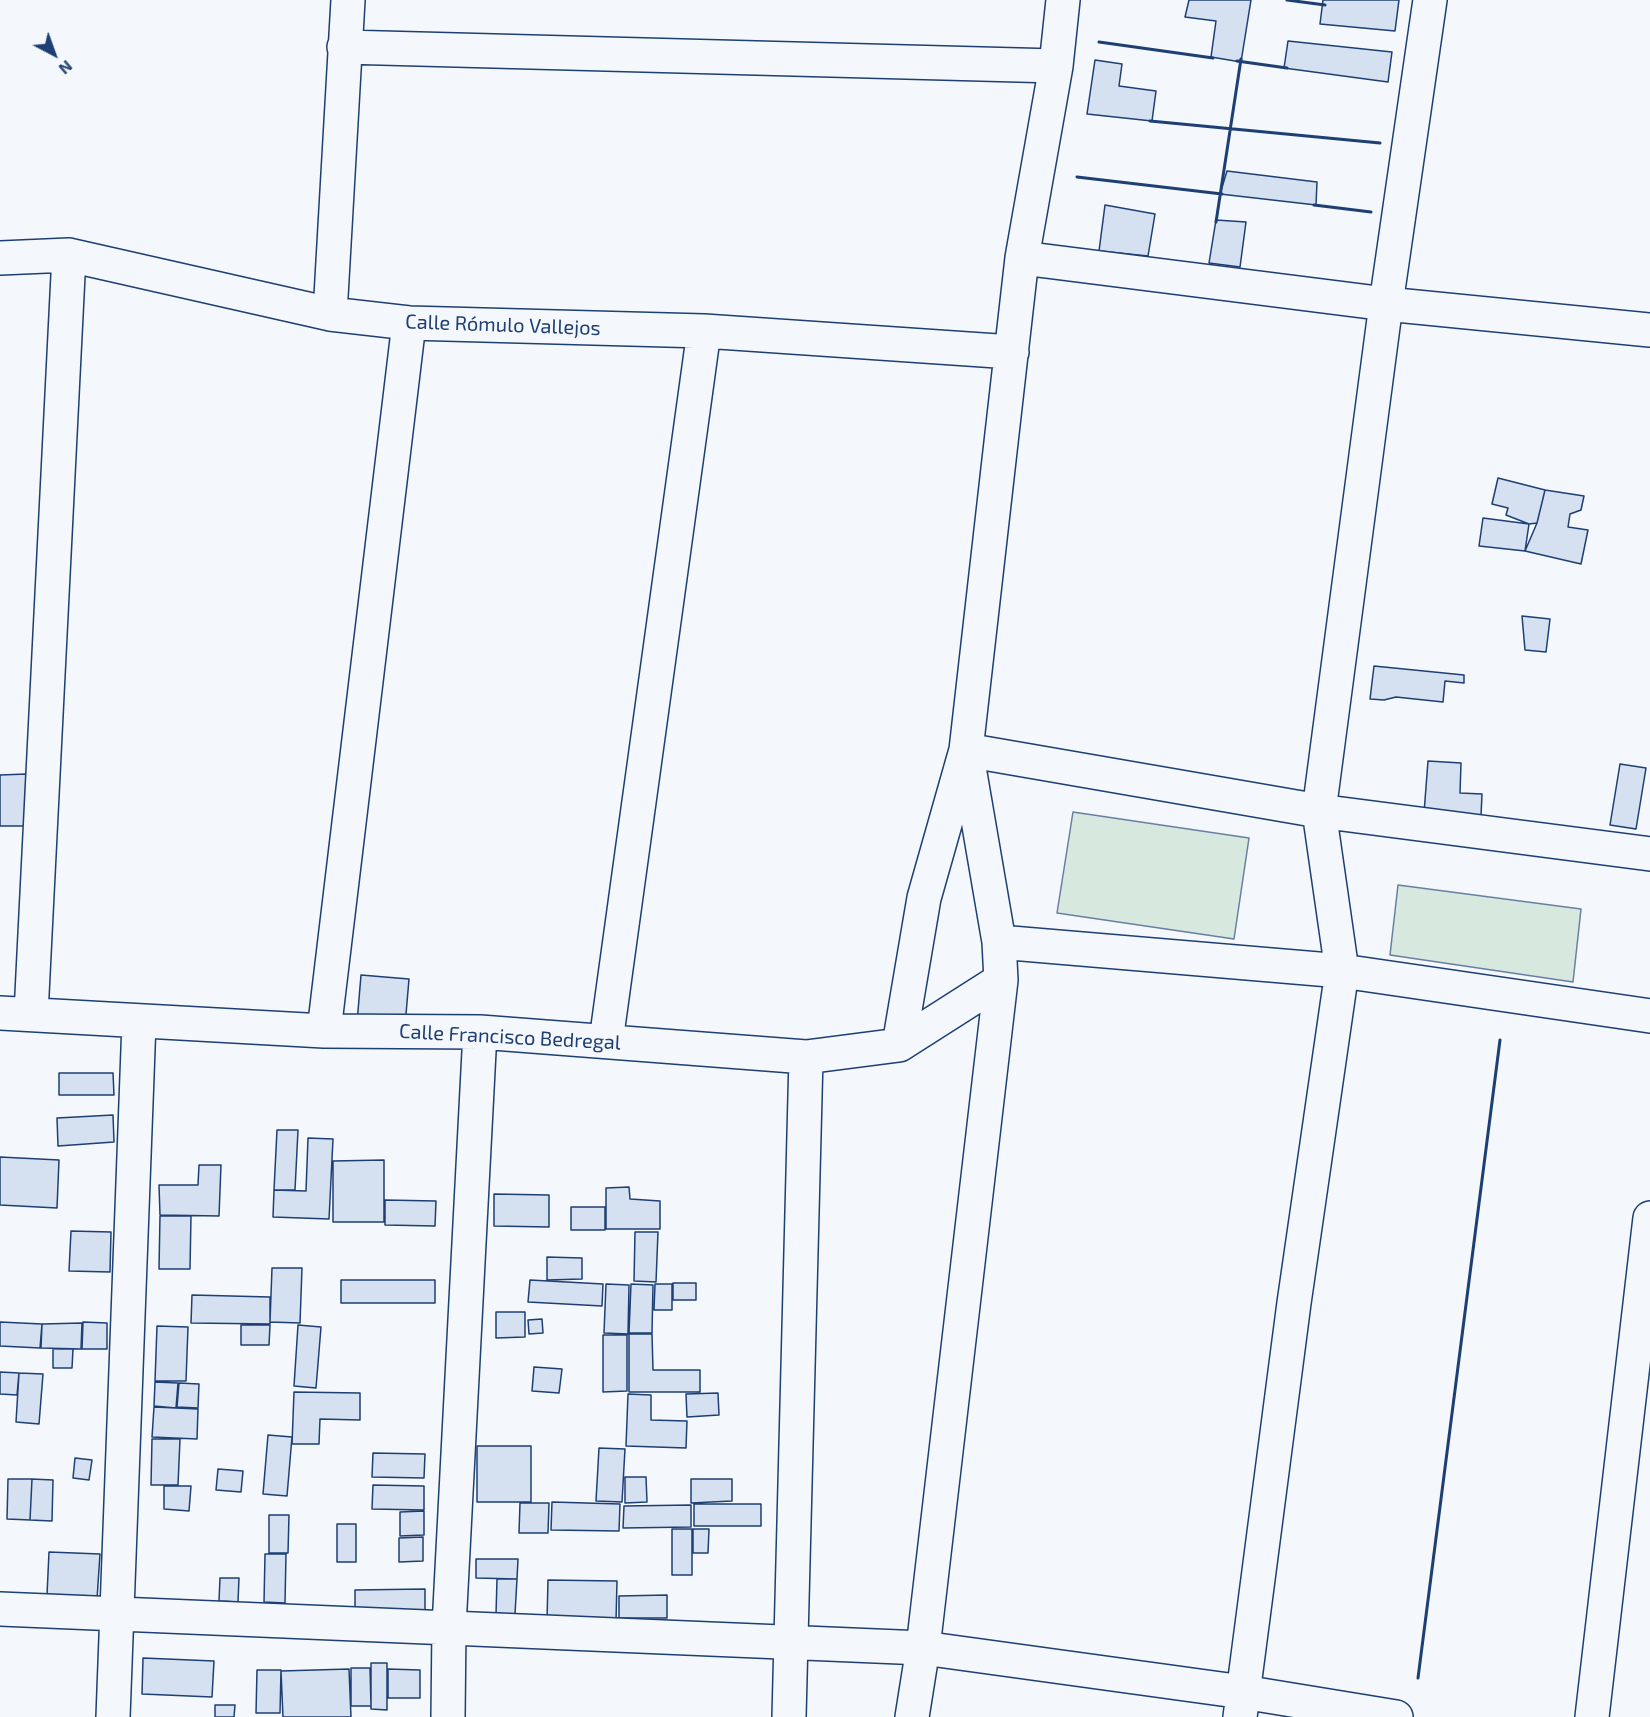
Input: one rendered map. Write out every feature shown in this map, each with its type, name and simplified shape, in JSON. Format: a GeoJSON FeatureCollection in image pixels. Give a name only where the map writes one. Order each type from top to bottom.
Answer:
{"type":"FeatureCollection","features":[{"type":"Feature","properties":{"kind":"street"},"geometry":{"type":"LineString","coordinates":[[330,314],[348,0]]}},
{"type":"Feature","properties":{"kind":"street"},"geometry":{"type":"LineString","coordinates":[[899,1044],[924,898],[966,750],[1022,258],[1056,66],[1063,0]]}},
{"type":"Feature","properties":{"kind":"street"},"geometry":{"type":"LineString","coordinates":[[1241,1705],[1294,1304],[1342,971],[1319,811],[1386,304],[1430,0]]}},
{"type":"Feature","properties":{"kind":"street"},"geometry":{"type":"LineString","coordinates":[[344,47],[1056,66]]}},
{"type":"Feature","properties":{"kind":"street"},"geometry":{"type":"LineString","coordinates":[[16,1014],[69,255]]}},
{"type":"Feature","properties":{"kind":"street","name":"Calle Rómulo Vallejos"},"geometry":{"type":"LineString","coordinates":[[0,258],[69,255],[330,314],[409,323],[704,331],[1012,352]]}},
{"type":"Feature","properties":{"kind":"street"},"geometry":{"type":"LineString","coordinates":[[1022,258],[1386,304],[1650,330]]}},
{"type":"Feature","properties":{"kind":"street"},"geometry":{"type":"LineString","coordinates":[[324,1031],[409,323]]}},
{"type":"Feature","properties":{"kind":"street"},"geometry":{"type":"LineString","coordinates":[[606,1041],[704,331]]}},
{"type":"Feature","properties":{"kind":"street"},"geometry":{"type":"LineString","coordinates":[[966,750],[1319,811],[1650,854]]}},
{"type":"Feature","properties":{"kind":"street"},"geometry":{"type":"LineString","coordinates":[[912,1717],[923,1648],[1001,980],[999,942],[966,750]]}},
{"type":"Feature","properties":{"kind":"street"},"geometry":{"type":"LineString","coordinates":[[999,942],[1342,971],[1650,1016]]}},
{"type":"Feature","properties":{"kind":"street","name":"Calle Francisco Bedregal"},"geometry":{"type":"LineString","coordinates":[[16,1014],[324,1031],[480,1032],[806,1057],[899,1044],[1001,980]]}},
{"type":"Feature","properties":{"kind":"street"},"geometry":{"type":"LineString","coordinates":[[113,1717],[140,1022]]}},
{"type":"Feature","properties":{"kind":"street"},"geometry":{"type":"LineString","coordinates":[[448,1717],[449,1626],[480,1032]]}},
{"type":"Feature","properties":{"kind":"street"},"geometry":{"type":"LineString","coordinates":[[789,1717],[806,1057]]}},
{"type":"Feature","properties":{"kind":"street"},"geometry":{"type":"LineString","coordinates":[[1592,1717],[1650,1218]]}},
{"type":"Feature","properties":{"kind":"street"},"geometry":{"type":"LineString","coordinates":[[0,1609],[449,1626],[923,1648],[1241,1705],[1396,1717]]}},
{"type":"Feature","properties":{"kind":"shaded area"},"geometry":{"type":"Polygon","coordinates":[[[1073,812],[1249,838],[1234,939],[1057,913],[1073,812]]]}},
{"type":"Feature","properties":{"kind":"shaded area"},"geometry":{"type":"Polygon","coordinates":[[[1398,885],[1581,909],[1573,982],[1390,955],[1398,885]]]}},
{"type":"Feature","properties":{"kind":"building"},"geometry":{"type":"Polygon","coordinates":[[[1189,0],[1251,0],[1241,62],[1211,57],[1216,21],[1185,17],[1189,0]]]}},
{"type":"Feature","properties":{"kind":"building"},"geometry":{"type":"Polygon","coordinates":[[[1323,0],[1399,0],[1395,31],[1320,24],[1323,0]]]}},
{"type":"Feature","properties":{"kind":"building"},"geometry":{"type":"Polygon","coordinates":[[[1288,41],[1392,52],[1388,82],[1284,68],[1288,41]]]}},
{"type":"Feature","properties":{"kind":"building"},"geometry":{"type":"Polygon","coordinates":[[[1095,60],[1122,64],[1119,86],[1156,91],[1152,121],[1087,114],[1095,60]]]}},
{"type":"Feature","properties":{"kind":"building"},"geometry":{"type":"Polygon","coordinates":[[[1227,171],[1317,182],[1316,205],[1220,194],[1227,171]]]}},
{"type":"Feature","properties":{"kind":"building"},"geometry":{"type":"Polygon","coordinates":[[[1105,205],[1155,214],[1148,256],[1099,251],[1105,205]]]}},
{"type":"Feature","properties":{"kind":"building"},"geometry":{"type":"Polygon","coordinates":[[[1216,220],[1246,222],[1240,267],[1209,263],[1216,220]]]}},
{"type":"Feature","properties":{"kind":"building"},"geometry":{"type":"Polygon","coordinates":[[[1498,478],[1545,490],[1537,523],[1529,524],[1506,515],[1508,508],[1492,504],[1498,478]]]}},
{"type":"Feature","properties":{"kind":"building"},"geometry":{"type":"Polygon","coordinates":[[[1545,490],[1584,496],[1581,510],[1570,514],[1568,527],[1588,530],[1581,564],[1525,551],[1537,523],[1545,490]]]}},
{"type":"Feature","properties":{"kind":"building"},"geometry":{"type":"Polygon","coordinates":[[[1483,518],[1529,524],[1525,551],[1479,546],[1483,518]]]}},
{"type":"Feature","properties":{"kind":"building"},"geometry":{"type":"Polygon","coordinates":[[[1522,616],[1550,619],[1546,652],[1525,650],[1522,616]]]}},
{"type":"Feature","properties":{"kind":"building"},"geometry":{"type":"Polygon","coordinates":[[[1374,666],[1464,675],[1464,683],[1445,681],[1443,702],[1396,697],[1384,700],[1370,699],[1374,666]]]}},
{"type":"Feature","properties":{"kind":"building"},"geometry":{"type":"Polygon","coordinates":[[[1428,761],[1461,763],[1460,793],[1482,794],[1481,816],[1424,813],[1428,761]]]}},
{"type":"Feature","properties":{"kind":"building"},"geometry":{"type":"Polygon","coordinates":[[[1620,764],[1646,768],[1636,829],[1610,825],[1620,764]]]}},
{"type":"Feature","properties":{"kind":"building"},"geometry":{"type":"Polygon","coordinates":[[[27,774],[27,826],[0,826],[0,775],[27,774]]]}},
{"type":"Feature","properties":{"kind":"building"},"geometry":{"type":"Polygon","coordinates":[[[361,975],[409,979],[405,1026],[357,1023],[361,975]]]}},
{"type":"Feature","properties":{"kind":"building"},"geometry":{"type":"Polygon","coordinates":[[[59,1073],[113,1073],[114,1095],[59,1095],[59,1073]]]}},
{"type":"Feature","properties":{"kind":"building"},"geometry":{"type":"Polygon","coordinates":[[[113,1115],[114,1142],[58,1146],[57,1118],[113,1115]]]}},
{"type":"Feature","properties":{"kind":"building"},"geometry":{"type":"Polygon","coordinates":[[[277,1130],[298,1130],[295,1190],[274,1190],[277,1130]]]}},
{"type":"Feature","properties":{"kind":"building"},"geometry":{"type":"Polygon","coordinates":[[[308,1138],[333,1139],[329,1219],[273,1217],[274,1190],[306,1191],[308,1138]]]}},
{"type":"Feature","properties":{"kind":"building"},"geometry":{"type":"Polygon","coordinates":[[[0,1157],[59,1160],[57,1208],[0,1205],[0,1157]]]}},
{"type":"Feature","properties":{"kind":"building"},"geometry":{"type":"Polygon","coordinates":[[[384,1160],[384,1222],[333,1222],[333,1161],[384,1160]]]}},
{"type":"Feature","properties":{"kind":"building"},"geometry":{"type":"Polygon","coordinates":[[[199,1165],[221,1165],[219,1216],[160,1215],[159,1185],[198,1185],[199,1165]]]}},
{"type":"Feature","properties":{"kind":"building"},"geometry":{"type":"Polygon","coordinates":[[[629,1187],[630,1199],[660,1201],[660,1229],[606,1229],[606,1188],[629,1187]]]}},
{"type":"Feature","properties":{"kind":"building"},"geometry":{"type":"Polygon","coordinates":[[[494,1194],[549,1195],[549,1227],[494,1226],[494,1194]]]}},
{"type":"Feature","properties":{"kind":"building"},"geometry":{"type":"Polygon","coordinates":[[[385,1200],[436,1201],[435,1226],[385,1225],[385,1200]]]}},
{"type":"Feature","properties":{"kind":"building"},"geometry":{"type":"Polygon","coordinates":[[[571,1207],[605,1207],[605,1230],[571,1230],[571,1207]]]}},
{"type":"Feature","properties":{"kind":"building"},"geometry":{"type":"Polygon","coordinates":[[[160,1216],[191,1216],[190,1269],[159,1269],[160,1216]]]}},
{"type":"Feature","properties":{"kind":"building"},"geometry":{"type":"Polygon","coordinates":[[[71,1231],[111,1232],[110,1272],[69,1271],[71,1231]]]}},
{"type":"Feature","properties":{"kind":"building"},"geometry":{"type":"Polygon","coordinates":[[[635,1232],[658,1232],[656,1282],[634,1281],[635,1232]]]}},
{"type":"Feature","properties":{"kind":"building"},"geometry":{"type":"Polygon","coordinates":[[[547,1257],[582,1258],[582,1279],[547,1280],[547,1257]]]}},
{"type":"Feature","properties":{"kind":"building"},"geometry":{"type":"Polygon","coordinates":[[[272,1268],[302,1268],[300,1323],[270,1322],[272,1268]]]}},
{"type":"Feature","properties":{"kind":"building"},"geometry":{"type":"Polygon","coordinates":[[[341,1280],[435,1280],[435,1303],[341,1303],[341,1280]]]}},
{"type":"Feature","properties":{"kind":"building"},"geometry":{"type":"Polygon","coordinates":[[[530,1280],[603,1284],[602,1306],[528,1302],[530,1280]]]}},
{"type":"Feature","properties":{"kind":"building"},"geometry":{"type":"Polygon","coordinates":[[[673,1283],[696,1283],[696,1300],[673,1300],[673,1283]]]}},
{"type":"Feature","properties":{"kind":"building"},"geometry":{"type":"Polygon","coordinates":[[[606,1284],[629,1285],[628,1334],[604,1333],[606,1284]]]}},
{"type":"Feature","properties":{"kind":"building"},"geometry":{"type":"Polygon","coordinates":[[[631,1284],[653,1285],[652,1333],[629,1333],[631,1284]]]}},
{"type":"Feature","properties":{"kind":"building"},"geometry":{"type":"Polygon","coordinates":[[[655,1284],[672,1284],[672,1310],[654,1310],[655,1284]]]}},
{"type":"Feature","properties":{"kind":"building"},"geometry":{"type":"Polygon","coordinates":[[[192,1295],[270,1297],[270,1324],[191,1323],[192,1295]]]}},
{"type":"Feature","properties":{"kind":"building"},"geometry":{"type":"Polygon","coordinates":[[[496,1312],[525,1312],[525,1337],[496,1338],[496,1312]]]}},
{"type":"Feature","properties":{"kind":"building"},"geometry":{"type":"Polygon","coordinates":[[[542,1319],[543,1333],[529,1334],[528,1320],[542,1319]]]}},
{"type":"Feature","properties":{"kind":"building"},"geometry":{"type":"Polygon","coordinates":[[[0,1322],[42,1324],[40,1348],[0,1346],[0,1322]]]}},
{"type":"Feature","properties":{"kind":"building"},"geometry":{"type":"Polygon","coordinates":[[[83,1322],[107,1323],[107,1349],[82,1349],[83,1322]]]}},
{"type":"Feature","properties":{"kind":"building"},"geometry":{"type":"Polygon","coordinates":[[[82,1323],[81,1349],[41,1348],[42,1324],[82,1323]]]}},
{"type":"Feature","properties":{"kind":"building"},"geometry":{"type":"Polygon","coordinates":[[[241,1325],[270,1325],[269,1345],[241,1345],[241,1325]]]}},
{"type":"Feature","properties":{"kind":"building"},"geometry":{"type":"Polygon","coordinates":[[[298,1325],[321,1327],[316,1388],[294,1386],[298,1325]]]}},
{"type":"Feature","properties":{"kind":"building"},"geometry":{"type":"Polygon","coordinates":[[[157,1326],[188,1327],[186,1381],[155,1381],[157,1326]]]}},
{"type":"Feature","properties":{"kind":"building"},"geometry":{"type":"Polygon","coordinates":[[[629,1334],[652,1334],[653,1370],[700,1370],[700,1392],[629,1392],[629,1334]]]}},
{"type":"Feature","properties":{"kind":"building"},"geometry":{"type":"Polygon","coordinates":[[[603,1335],[627,1335],[627,1391],[603,1392],[603,1335]]]}},
{"type":"Feature","properties":{"kind":"building"},"geometry":{"type":"Polygon","coordinates":[[[53,1349],[73,1349],[72,1368],[53,1368],[53,1349]]]}},
{"type":"Feature","properties":{"kind":"building"},"geometry":{"type":"Polygon","coordinates":[[[534,1367],[562,1369],[559,1393],[532,1391],[534,1367]]]}},
{"type":"Feature","properties":{"kind":"building"},"geometry":{"type":"Polygon","coordinates":[[[0,1372],[19,1373],[17,1395],[0,1394],[0,1372]]]}},
{"type":"Feature","properties":{"kind":"building"},"geometry":{"type":"Polygon","coordinates":[[[19,1373],[43,1374],[39,1424],[16,1422],[19,1373]]]}},
{"type":"Feature","properties":{"kind":"building"},"geometry":{"type":"Polygon","coordinates":[[[155,1382],[178,1383],[176,1408],[154,1406],[155,1382]]]}},
{"type":"Feature","properties":{"kind":"building"},"geometry":{"type":"Polygon","coordinates":[[[179,1383],[199,1384],[198,1408],[177,1407],[179,1383]]]}},
{"type":"Feature","properties":{"kind":"building"},"geometry":{"type":"Polygon","coordinates":[[[294,1392],[360,1393],[360,1420],[320,1419],[319,1444],[292,1444],[294,1392]]]}},
{"type":"Feature","properties":{"kind":"building"},"geometry":{"type":"Polygon","coordinates":[[[718,1393],[719,1415],[687,1417],[686,1394],[718,1393]]]}},
{"type":"Feature","properties":{"kind":"building"},"geometry":{"type":"Polygon","coordinates":[[[628,1394],[651,1395],[651,1420],[687,1421],[686,1448],[626,1446],[628,1394]]]}},
{"type":"Feature","properties":{"kind":"building"},"geometry":{"type":"Polygon","coordinates":[[[154,1407],[198,1409],[197,1439],[152,1437],[154,1407]]]}},
{"type":"Feature","properties":{"kind":"building"},"geometry":{"type":"Polygon","coordinates":[[[268,1435],[292,1437],[287,1496],[263,1494],[268,1435]]]}},
{"type":"Feature","properties":{"kind":"building"},"geometry":{"type":"Polygon","coordinates":[[[152,1439],[180,1439],[178,1485],[151,1485],[152,1439]]]}},
{"type":"Feature","properties":{"kind":"building"},"geometry":{"type":"Polygon","coordinates":[[[477,1446],[531,1446],[531,1502],[477,1502],[477,1446]]]}},
{"type":"Feature","properties":{"kind":"building"},"geometry":{"type":"Polygon","coordinates":[[[599,1448],[625,1449],[622,1502],[596,1501],[599,1448]]]}},
{"type":"Feature","properties":{"kind":"building"},"geometry":{"type":"Polygon","coordinates":[[[373,1453],[425,1454],[424,1478],[372,1477],[373,1453]]]}},
{"type":"Feature","properties":{"kind":"building"},"geometry":{"type":"Polygon","coordinates":[[[75,1458],[92,1460],[89,1480],[73,1478],[75,1458]]]}},
{"type":"Feature","properties":{"kind":"building"},"geometry":{"type":"Polygon","coordinates":[[[218,1469],[243,1471],[241,1492],[216,1490],[218,1469]]]}},
{"type":"Feature","properties":{"kind":"building"},"geometry":{"type":"Polygon","coordinates":[[[625,1477],[646,1477],[647,1502],[625,1503],[625,1477]]]}},
{"type":"Feature","properties":{"kind":"building"},"geometry":{"type":"Polygon","coordinates":[[[8,1479],[32,1479],[30,1520],[7,1519],[8,1479]]]}},
{"type":"Feature","properties":{"kind":"building"},"geometry":{"type":"Polygon","coordinates":[[[32,1479],[53,1480],[52,1521],[30,1520],[32,1479]]]}},
{"type":"Feature","properties":{"kind":"building"},"geometry":{"type":"Polygon","coordinates":[[[691,1479],[732,1479],[732,1501],[691,1503],[691,1479]]]}},
{"type":"Feature","properties":{"kind":"building"},"geometry":{"type":"Polygon","coordinates":[[[373,1485],[424,1486],[424,1510],[372,1509],[373,1485]]]}},
{"type":"Feature","properties":{"kind":"building"},"geometry":{"type":"Polygon","coordinates":[[[164,1486],[191,1486],[189,1511],[164,1509],[164,1486]]]}},
{"type":"Feature","properties":{"kind":"building"},"geometry":{"type":"Polygon","coordinates":[[[552,1502],[620,1504],[619,1531],[551,1530],[552,1502]]]}},
{"type":"Feature","properties":{"kind":"building"},"geometry":{"type":"Polygon","coordinates":[[[520,1503],[549,1503],[548,1533],[519,1533],[520,1503]]]}},
{"type":"Feature","properties":{"kind":"building"},"geometry":{"type":"Polygon","coordinates":[[[694,1504],[761,1504],[761,1526],[694,1526],[694,1504]]]}},
{"type":"Feature","properties":{"kind":"building"},"geometry":{"type":"Polygon","coordinates":[[[691,1505],[691,1527],[623,1528],[624,1506],[691,1505]]]}},
{"type":"Feature","properties":{"kind":"building"},"geometry":{"type":"Polygon","coordinates":[[[424,1511],[424,1535],[400,1536],[400,1512],[424,1511]]]}},
{"type":"Feature","properties":{"kind":"building"},"geometry":{"type":"Polygon","coordinates":[[[269,1515],[289,1515],[288,1553],[269,1553],[269,1515]]]}},
{"type":"Feature","properties":{"kind":"building"},"geometry":{"type":"Polygon","coordinates":[[[337,1524],[356,1524],[356,1562],[337,1562],[337,1524]]]}},
{"type":"Feature","properties":{"kind":"building"},"geometry":{"type":"Polygon","coordinates":[[[672,1529],[692,1529],[692,1575],[672,1575],[672,1529]]]}},
{"type":"Feature","properties":{"kind":"building"},"geometry":{"type":"Polygon","coordinates":[[[693,1529],[709,1529],[708,1553],[693,1553],[693,1529]]]}},
{"type":"Feature","properties":{"kind":"building"},"geometry":{"type":"Polygon","coordinates":[[[423,1537],[423,1561],[399,1562],[399,1538],[423,1537]]]}},
{"type":"Feature","properties":{"kind":"building"},"geometry":{"type":"Polygon","coordinates":[[[49,1552],[100,1554],[97,1599],[47,1595],[49,1552]]]}},
{"type":"Feature","properties":{"kind":"building"},"geometry":{"type":"Polygon","coordinates":[[[265,1554],[286,1554],[285,1603],[264,1602],[265,1554]]]}},
{"type":"Feature","properties":{"kind":"building"},"geometry":{"type":"Polygon","coordinates":[[[476,1559],[518,1559],[517,1579],[476,1578],[476,1559]]]}},
{"type":"Feature","properties":{"kind":"building"},"geometry":{"type":"Polygon","coordinates":[[[220,1578],[239,1578],[238,1602],[219,1601],[220,1578]]]}},
{"type":"Feature","properties":{"kind":"building"},"geometry":{"type":"Polygon","coordinates":[[[497,1579],[517,1579],[515,1614],[496,1614],[497,1579]]]}},
{"type":"Feature","properties":{"kind":"building"},"geometry":{"type":"Polygon","coordinates":[[[548,1580],[617,1581],[616,1621],[547,1620],[548,1580]]]}},
{"type":"Feature","properties":{"kind":"building"},"geometry":{"type":"Polygon","coordinates":[[[425,1589],[425,1611],[355,1612],[355,1590],[425,1589]]]}},
{"type":"Feature","properties":{"kind":"building"},"geometry":{"type":"Polygon","coordinates":[[[667,1595],[667,1618],[619,1618],[619,1596],[667,1595]]]}},
{"type":"Feature","properties":{"kind":"building"},"geometry":{"type":"Polygon","coordinates":[[[143,1658],[214,1661],[212,1697],[142,1694],[143,1658]]]}},
{"type":"Feature","properties":{"kind":"building"},"geometry":{"type":"Polygon","coordinates":[[[371,1663],[387,1663],[387,1710],[371,1709],[371,1663]]]}},
{"type":"Feature","properties":{"kind":"building"},"geometry":{"type":"Polygon","coordinates":[[[351,1668],[370,1668],[371,1706],[351,1706],[351,1668]]]}},
{"type":"Feature","properties":{"kind":"building"},"geometry":{"type":"Polygon","coordinates":[[[349,1669],[351,1717],[283,1717],[281,1671],[349,1669]]]}},
{"type":"Feature","properties":{"kind":"building"},"geometry":{"type":"Polygon","coordinates":[[[388,1669],[420,1670],[420,1698],[388,1698],[388,1669]]]}},
{"type":"Feature","properties":{"kind":"building"},"geometry":{"type":"Polygon","coordinates":[[[257,1670],[281,1670],[280,1713],[256,1713],[257,1670]]]}},
{"type":"Feature","properties":{"kind":"building"},"geometry":{"type":"Polygon","coordinates":[[[215,1705],[235,1705],[234,1717],[215,1717],[215,1705]]]}},
{"type":"Feature","properties":{"kind":"wall"},"geometry":{"type":"LineString","coordinates":[[1287,0],[1325,5]]}},
{"type":"Feature","properties":{"kind":"wall"},"geometry":{"type":"LineString","coordinates":[[1099,42],[1213,58]]}},
{"type":"Feature","properties":{"kind":"wall"},"geometry":{"type":"LineString","coordinates":[[1216,222],[1241,59]]}},
{"type":"Feature","properties":{"kind":"wall"},"geometry":{"type":"LineString","coordinates":[[1237,61],[1287,68]]}},
{"type":"Feature","properties":{"kind":"wall"},"geometry":{"type":"LineString","coordinates":[[1150,121],[1380,143]]}},
{"type":"Feature","properties":{"kind":"wall"},"geometry":{"type":"LineString","coordinates":[[1077,177],[1222,194]]}},
{"type":"Feature","properties":{"kind":"wall"},"geometry":{"type":"LineString","coordinates":[[1314,205],[1371,212]]}},
{"type":"Feature","properties":{"kind":"wall"},"geometry":{"type":"LineString","coordinates":[[1418,1678],[1500,1040]]}}]}
